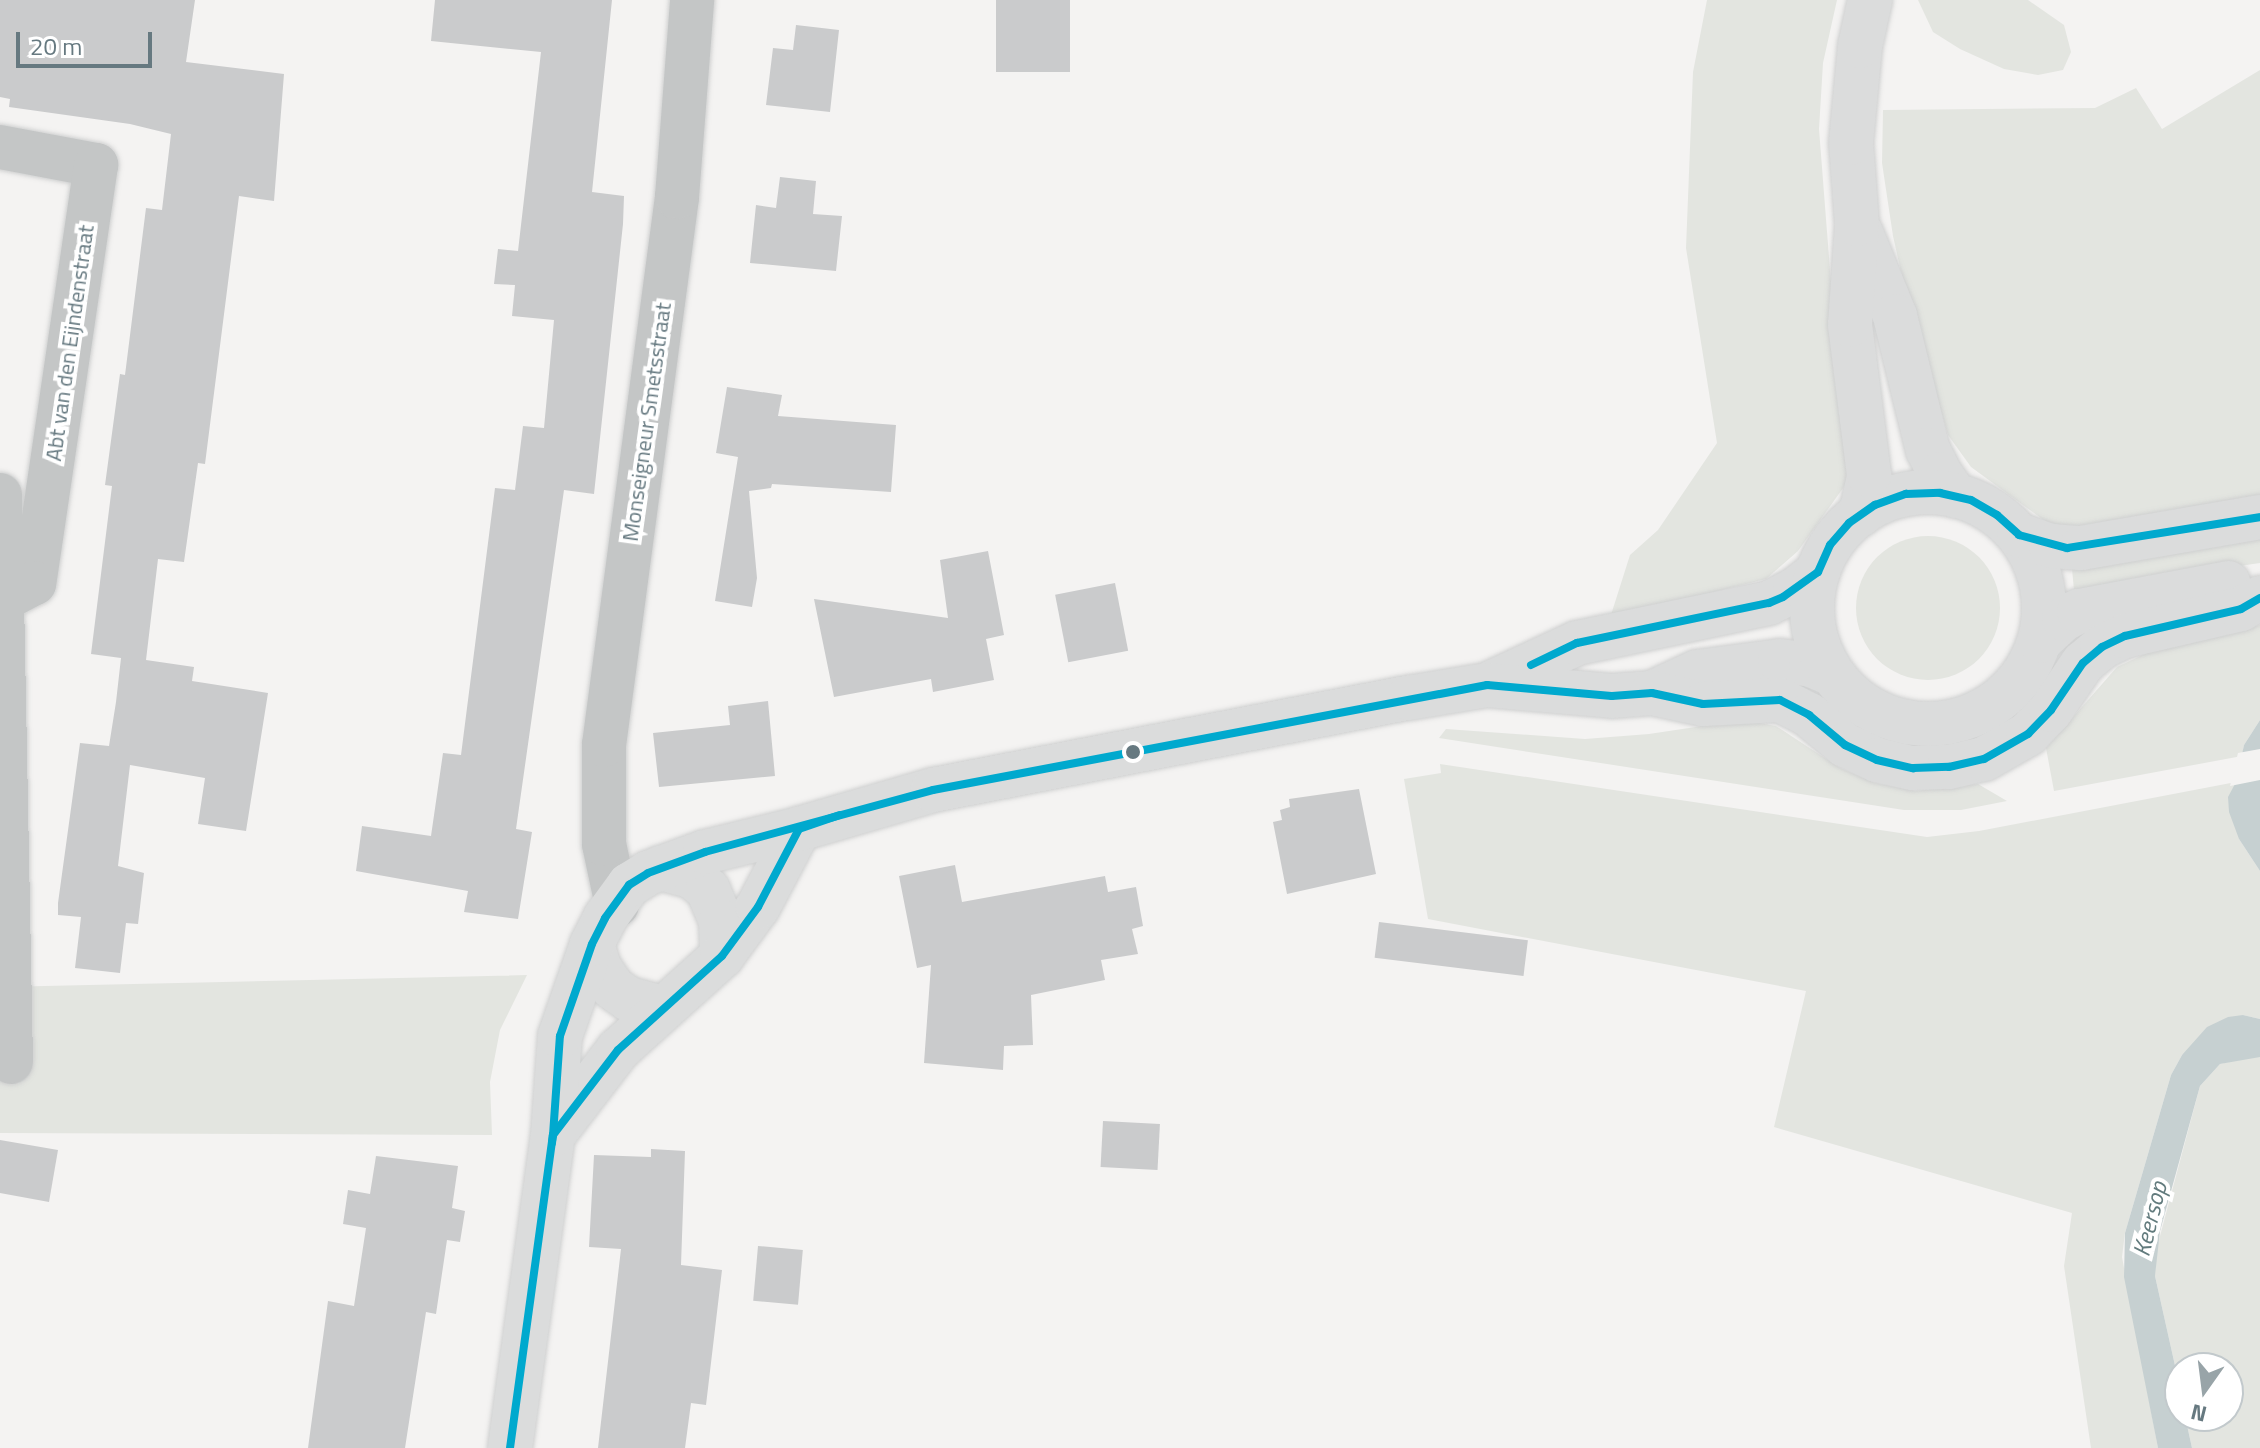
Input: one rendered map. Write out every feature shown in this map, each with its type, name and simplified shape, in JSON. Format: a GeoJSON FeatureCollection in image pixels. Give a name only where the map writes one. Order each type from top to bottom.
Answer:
{"type":"FeatureCollection","features":[{"type":"Feature","properties":{"kind":"street","name":"Monseigneur Smetsstraat"},"geometry":{"type":"LineString","coordinates":[[617,905],[604,844],[604,745],[677,197],[692,0]]}},
{"type":"Feature","properties":{"kind":"street"},"geometry":{"type":"LineString","coordinates":[[1861,514],[1869,475],[1850,325],[1857,224],[1852,182],[1853,93],[1870,0]]}},
{"type":"Feature","properties":{"kind":"street","name":"Abt van den Eijndenstraat"},"geometry":{"type":"LineString","coordinates":[[0,147],[96,165],[34,583],[2,601]]}},
{"type":"Feature","properties":{"kind":"street"},"geometry":{"type":"LineString","coordinates":[[1857,224],[1895,316],[1928,450],[1956,496]]}},
{"type":"Feature","properties":{"kind":"street"},"geometry":{"type":"LineString","coordinates":[[2019,535],[2037,567],[2042,585],[2044,622],[2034,658],[2012,690],[1981,712],[1946,723],[1908,723],[1881,714],[1856,700],[1830,673],[1814,631],[1812,601],[1818,572],[1830,545],[1861,514],[1906,494],[1956,496],[1984,507],[2019,535],[2051,546],[2081,548],[2260,517]]}},
{"type":"Feature","properties":{"kind":"street"},"geometry":{"type":"LineString","coordinates":[[0,495],[11,1062]]}},
{"type":"Feature","properties":{"kind":"street"},"geometry":{"type":"LineString","coordinates":[[510,1448],[553,1135],[560,1036],[592,944],[629,885],[660,868],[705,852],[799,829],[933,790],[1487,685],[1577,643],[1769,603],[1795,590],[1818,572]]}},
{"type":"Feature","properties":{"kind":"street"},"geometry":{"type":"LineString","coordinates":[[2040,641],[2064,619],[2079,611],[2260,579]]}},
{"type":"Feature","properties":{"kind":"street"},"geometry":{"type":"LineString","coordinates":[[1487,685],[1612,696],[1652,693],[1703,704],[1780,700],[1845,745],[1877,760],[1913,768],[1967,764],[2001,751],[2028,734],[2051,710],[2083,663],[2102,647],[2125,636],[2241,609],[2260,598]]}},
{"type":"Feature","properties":{"kind":"street"},"geometry":{"type":"LineString","coordinates":[[1652,693],[1697,672],[1780,661],[1811,665],[1830,673]]}},
{"type":"Feature","properties":{"kind":"street"},"geometry":{"type":"LineString","coordinates":[[553,1135],[618,1050],[722,956],[758,907],[799,829]]}},
{"type":"Feature","properties":{"kind":"street"},"geometry":{"type":"LineString","coordinates":[[604,844],[660,868],[693,877],[708,890],[721,921],[722,956]]}},
{"type":"Feature","properties":{"kind":"street"},"geometry":{"type":"LineString","coordinates":[[592,944],[599,967],[613,988],[629,999],[662,1008]]}},
{"type":"Feature","properties":{"kind":"shaded area"},"geometry":{"type":"Polygon","coordinates":[[[1707,0],[1837,0],[1823,63],[1819,129],[1833,309],[1852,443],[1846,484],[1798,551],[1766,579],[1610,618],[1630,555],[1658,530],[1717,443],[1686,248],[1693,72],[1707,0]]]}},
{"type":"Feature","properties":{"kind":"shaded area"},"geometry":{"type":"Polygon","coordinates":[[[1918,0],[2028,0],[2064,25],[2071,52],[2063,70],[2038,75],[2004,69],[1960,49],[1933,32],[1918,0]]]}},
{"type":"Feature","properties":{"kind":"shaded area"},"geometry":{"type":"Polygon","coordinates":[[[2260,70],[2260,499],[2094,531],[2049,524],[1971,467],[1948,435],[1906,294],[1893,236],[1882,163],[1883,110],[2095,108],[2136,88],[2162,129],[2260,70]]]}},
{"type":"Feature","properties":{"kind":"shaded area"},"geometry":{"type":"Polygon","coordinates":[[[2260,533],[2260,563],[2074,590],[2072,569],[2260,533]]]}},
{"type":"Feature","properties":{"kind":"shaded area"},"geometry":{"type":"Polygon","coordinates":[[[1928,536],[1956,541],[1979,557],[1995,580],[2000,608],[1995,636],[1979,659],[1956,675],[1928,680],[1900,675],[1877,659],[1861,636],[1856,608],[1861,580],[1877,557],[1900,541],[1928,536]]]}},
{"type":"Feature","properties":{"kind":"shaded area"},"geometry":{"type":"Polygon","coordinates":[[[2260,625],[2260,720],[2244,745],[2242,756],[2054,791],[2046,748],[2117,667],[2153,650],[2260,625]]]}},
{"type":"Feature","properties":{"kind":"shaded area"},"geometry":{"type":"Polygon","coordinates":[[[1742,720],[1776,726],[1840,768],[1875,783],[1916,791],[1978,784],[2007,801],[1961,810],[1904,810],[1439,738],[1446,729],[1585,739],[1649,734],[1742,720]]]}},
{"type":"Feature","properties":{"kind":"shaded area"},"geometry":{"type":"Polygon","coordinates":[[[1440,764],[1927,837],[1979,831],[2236,782],[2239,839],[2260,871],[2260,1019],[2243,1015],[2182,1055],[2171,1075],[2125,1233],[2122,1257],[2158,1448],[2091,1448],[2064,1266],[2072,1213],[1774,1127],[1806,991],[1428,919],[1404,779],[1441,773],[1440,764]]]}},
{"type":"Feature","properties":{"kind":"shaded area"},"geometry":{"type":"Polygon","coordinates":[[[527,975],[500,1030],[490,1082],[492,1135],[0,1133],[0,987],[527,975]]]}},
{"type":"Feature","properties":{"kind":"shaded area"},"geometry":{"type":"Polygon","coordinates":[[[2260,1057],[2260,1448],[2192,1448],[2188,1432],[2244,1432],[2244,1352],[2172,1352],[2155,1276],[2156,1251],[2200,1086],[2220,1064],[2260,1057]]]}},
{"type":"Feature","properties":{"kind":"water"},"geometry":{"type":"Polygon","coordinates":[[[2260,720],[2260,871],[2239,839],[2229,812],[2228,797],[2236,782],[2244,745],[2260,720]]]}},
{"type":"Feature","properties":{"kind":"water","name":"Keersop"},"geometry":{"type":"Polygon","coordinates":[[[2243,1015],[2260,1019],[2260,1057],[2220,1064],[2200,1086],[2160,1231],[2155,1276],[2172,1352],[2164,1352],[2164,1432],[2188,1432],[2192,1448],[2158,1448],[2124,1277],[2125,1233],[2171,1075],[2182,1055],[2207,1027],[2228,1017],[2243,1015]]]}},
{"type":"Feature","properties":{"kind":"pier"},"geometry":{"type":"Polygon","coordinates":[[[2260,749],[2260,780],[2230,786],[2238,753],[2260,749]]]}},
{"type":"Feature","properties":{"kind":"building"},"geometry":{"type":"Polygon","coordinates":[[[0,0],[195,0],[186,62],[284,74],[274,201],[239,196],[205,464],[198,463],[184,562],[158,559],[146,660],[194,667],[192,681],[268,693],[246,831],[198,824],[205,778],[130,765],[118,866],[144,873],[138,924],[126,923],[120,973],[75,968],[81,917],[58,915],[58,903],[80,743],[109,746],[116,702],[121,658],[91,654],[112,486],[105,485],[120,374],[125,375],[146,208],[162,210],[171,134],[130,124],[9,107],[10,99],[0,97],[0,0]]]}},
{"type":"Feature","properties":{"kind":"building"},"geometry":{"type":"Polygon","coordinates":[[[435,0],[612,0],[592,192],[624,196],[623,224],[594,494],[564,490],[516,829],[532,832],[518,919],[464,912],[468,891],[356,871],[362,826],[431,836],[443,753],[461,755],[495,488],[515,490],[523,426],[544,428],[554,320],[512,316],[515,285],[494,284],[498,249],[518,251],[541,52],[431,41],[435,0]]]}},
{"type":"Feature","properties":{"kind":"building"},"geometry":{"type":"Polygon","coordinates":[[[996,0],[1070,0],[1070,72],[996,72],[996,0]]]}},
{"type":"Feature","properties":{"kind":"building"},"geometry":{"type":"Polygon","coordinates":[[[796,25],[839,30],[830,112],[766,105],[773,48],[793,50],[796,25]]]}},
{"type":"Feature","properties":{"kind":"building"},"geometry":{"type":"Polygon","coordinates":[[[780,177],[816,181],[813,214],[842,216],[836,271],[750,263],[756,205],[776,208],[780,177]]]}},
{"type":"Feature","properties":{"kind":"building"},"geometry":{"type":"Polygon","coordinates":[[[727,387],[782,395],[778,416],[896,425],[891,492],[772,484],[771,488],[749,491],[757,578],[752,607],[715,601],[738,457],[716,453],[727,387]]]}},
{"type":"Feature","properties":{"kind":"building"},"geometry":{"type":"Polygon","coordinates":[[[988,551],[1004,635],[986,639],[994,680],[933,692],[931,679],[834,697],[814,599],[948,618],[940,560],[988,551]]]}},
{"type":"Feature","properties":{"kind":"building"},"geometry":{"type":"Polygon","coordinates":[[[1115,583],[1128,651],[1068,662],[1055,595],[1115,583]]]}},
{"type":"Feature","properties":{"kind":"building"},"geometry":{"type":"Polygon","coordinates":[[[768,701],[775,776],[659,787],[653,733],[730,725],[728,706],[768,701]]]}},
{"type":"Feature","properties":{"kind":"building"},"geometry":{"type":"Polygon","coordinates":[[[1359,789],[1376,874],[1287,894],[1273,822],[1282,820],[1280,810],[1290,807],[1289,799],[1359,789]]]}},
{"type":"Feature","properties":{"kind":"building"},"geometry":{"type":"Polygon","coordinates":[[[955,865],[962,902],[1105,876],[1108,892],[1136,887],[1143,926],[1132,929],[1138,954],[1101,960],[1105,980],[1031,995],[1033,1045],[1004,1046],[1003,1070],[924,1063],[931,965],[917,968],[899,876],[955,865]]]}},
{"type":"Feature","properties":{"kind":"building"},"geometry":{"type":"Polygon","coordinates":[[[1379,922],[1528,940],[1523,976],[1375,958],[1379,922]]]}},
{"type":"Feature","properties":{"kind":"building"},"geometry":{"type":"Polygon","coordinates":[[[1103,1121],[1160,1124],[1158,1170],[1101,1167],[1103,1121]]]}},
{"type":"Feature","properties":{"kind":"building"},"geometry":{"type":"Polygon","coordinates":[[[0,1140],[58,1150],[49,1202],[0,1193],[0,1140]]]}},
{"type":"Feature","properties":{"kind":"building"},"geometry":{"type":"Polygon","coordinates":[[[651,1149],[685,1151],[681,1265],[722,1270],[706,1405],[691,1403],[685,1448],[598,1448],[621,1249],[589,1247],[594,1155],[651,1157],[651,1149]]]}},
{"type":"Feature","properties":{"kind":"building"},"geometry":{"type":"Polygon","coordinates":[[[376,1156],[458,1166],[452,1208],[465,1211],[460,1242],[447,1240],[436,1314],[426,1312],[405,1448],[308,1448],[328,1301],[354,1306],[366,1228],[343,1224],[348,1190],[370,1194],[376,1156]]]}},
{"type":"Feature","properties":{"kind":"building"},"geometry":{"type":"Polygon","coordinates":[[[758,1246],[803,1250],[798,1305],[753,1301],[758,1246]]]}},
{"type":"Feature","properties":{"kind":"transit line"},"geometry":{"type":"LineString","coordinates":[[1531,665],[1577,643],[1769,603],[1783,597],[1818,572],[1830,545],[1849,523],[1875,505],[1906,494],[1940,493],[1971,500],[1997,515],[2019,535],[2067,548],[2260,517]]}},
{"type":"Feature","properties":{"kind":"transit line"},"geometry":{"type":"LineString","coordinates":[[510,1448],[553,1135],[560,1036],[592,944],[605,918],[629,885],[648,873],[705,852],[933,790],[1487,685],[1612,696],[1652,693],[1703,704],[1780,700],[1809,715],[1845,745],[1877,760],[1913,768],[1949,767],[1984,759],[2028,734],[2051,710],[2083,663],[2102,647],[2125,636],[2241,609],[2260,598]]}},
{"type":"Feature","properties":{"kind":"transit line"},"geometry":{"type":"LineString","coordinates":[[552,1143],[553,1135],[618,1050],[722,956],[758,907],[799,829],[840,815]]}}]}
